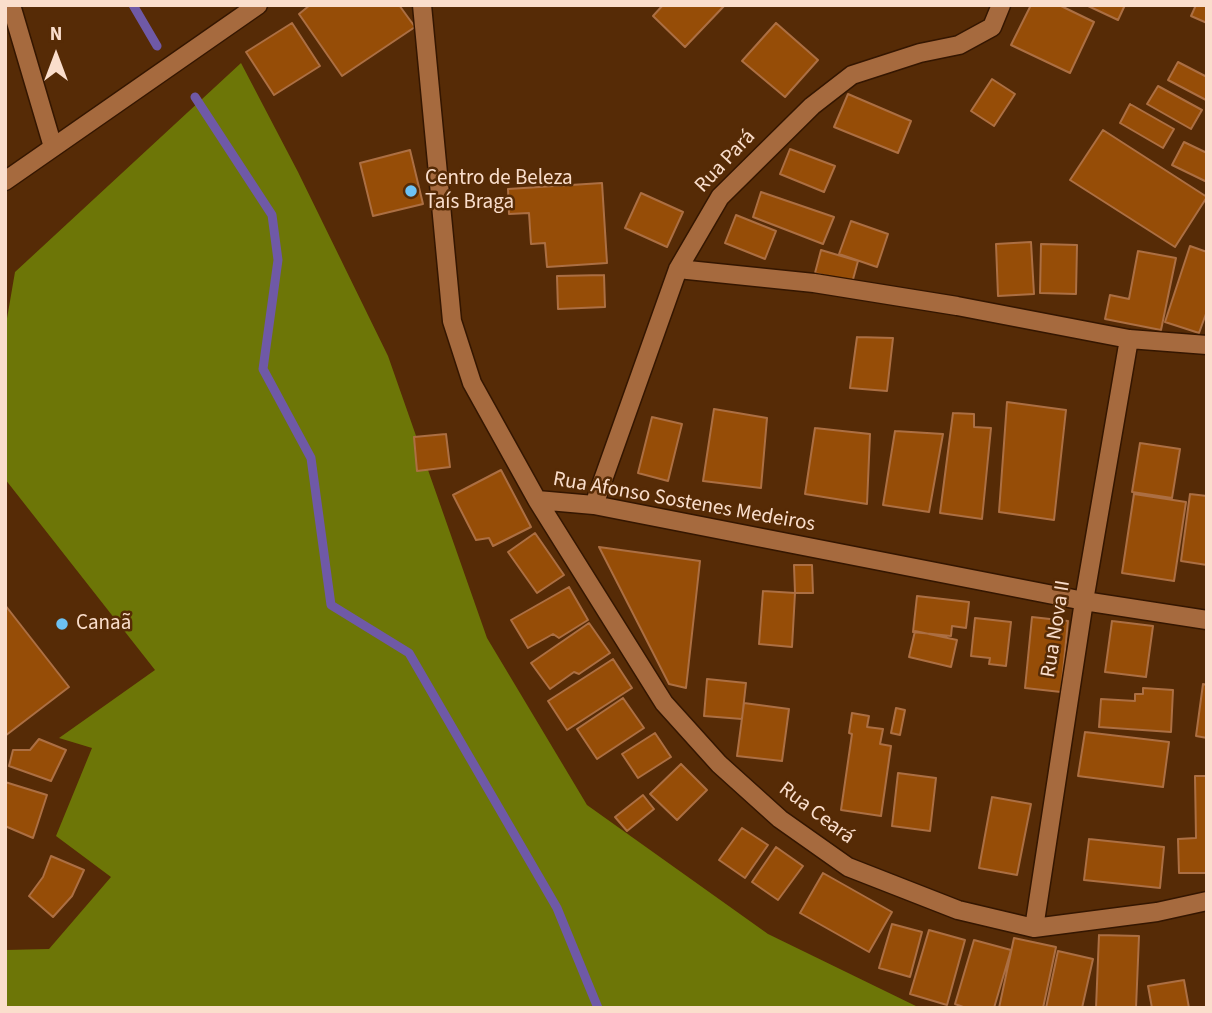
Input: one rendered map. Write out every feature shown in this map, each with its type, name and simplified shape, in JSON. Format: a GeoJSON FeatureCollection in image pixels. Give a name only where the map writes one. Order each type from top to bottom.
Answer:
{"type":"FeatureCollection","features":[{"type":"Feature","properties":{"kind":"street"},"geometry":{"type":"LineString","coordinates":[[10,5],[52,147]]}},
{"type":"Feature","properties":{"kind":"street"},"geometry":{"type":"LineString","coordinates":[[5,181],[258,5]]}},
{"type":"Feature","properties":{"kind":"street","name":"Rua Afonso Sostenes Medeiros"},"geometry":{"type":"LineString","coordinates":[[422,5],[452,321],[472,383],[537,500],[594,505],[1084,601],[1207,620]]}},
{"type":"Feature","properties":{"kind":"street","name":"Rua Pará"},"geometry":{"type":"LineString","coordinates":[[594,505],[678,269],[720,197],[812,106],[852,75],[920,53],[959,45],[992,27],[1001,5]]}},
{"type":"Feature","properties":{"kind":"street"},"geometry":{"type":"LineString","coordinates":[[678,269],[814,283],[1129,338],[1207,345]]}},
{"type":"Feature","properties":{"kind":"street","name":"Rua Nova II"},"geometry":{"type":"LineString","coordinates":[[1034,928],[1084,601],[1129,338]]}},
{"type":"Feature","properties":{"kind":"street","name":"Rua Ceará"},"geometry":{"type":"LineString","coordinates":[[537,500],[664,703],[719,764],[780,819],[848,867],[958,910],[1034,928],[1157,912],[1207,901]]}},
{"type":"Feature","properties":{"kind":"green space"},"geometry":{"type":"Polygon","coordinates":[[[241,63],[388,356],[487,638],[587,805],[768,934],[920,1008],[5,1008],[5,950],[49,949],[111,877],[56,836],[92,748],[59,738],[155,670],[5,479],[5,330],[15,272],[241,63]]]}},
{"type":"Feature","properties":{"kind":"building"},"geometry":{"type":"Polygon","coordinates":[[[310,5],[399,5],[415,27],[342,76],[299,14],[310,5]]]}},
{"type":"Feature","properties":{"kind":"building"},"geometry":{"type":"Polygon","coordinates":[[[663,5],[725,5],[685,47],[653,16],[663,5]]]}},
{"type":"Feature","properties":{"kind":"building"},"geometry":{"type":"Polygon","coordinates":[[[1031,5],[1059,5],[1094,22],[1070,73],[1011,45],[1031,5]]]}},
{"type":"Feature","properties":{"kind":"building"},"geometry":{"type":"Polygon","coordinates":[[[1086,5],[1125,5],[1118,20],[1086,5]]]}},
{"type":"Feature","properties":{"kind":"building"},"geometry":{"type":"Polygon","coordinates":[[[1196,5],[1207,5],[1207,23],[1191,16],[1196,5]]]}},
{"type":"Feature","properties":{"kind":"building"},"geometry":{"type":"Polygon","coordinates":[[[292,23],[320,66],[274,95],[246,52],[292,23]]]}},
{"type":"Feature","properties":{"kind":"building"},"geometry":{"type":"Polygon","coordinates":[[[776,23],[818,60],[785,97],[742,61],[776,23]]]}},
{"type":"Feature","properties":{"kind":"building"},"geometry":{"type":"Polygon","coordinates":[[[1178,62],[1207,77],[1206,100],[1168,80],[1178,62]]]}},
{"type":"Feature","properties":{"kind":"building"},"geometry":{"type":"Polygon","coordinates":[[[992,79],[1015,94],[994,126],[971,111],[992,79]]]}},
{"type":"Feature","properties":{"kind":"building"},"geometry":{"type":"Polygon","coordinates":[[[1158,86],[1202,110],[1191,129],[1147,104],[1158,86]]]}},
{"type":"Feature","properties":{"kind":"building"},"geometry":{"type":"Polygon","coordinates":[[[848,94],[911,121],[898,153],[834,127],[848,94]]]}},
{"type":"Feature","properties":{"kind":"building"},"geometry":{"type":"Polygon","coordinates":[[[1130,104],[1174,129],[1163,148],[1120,123],[1130,104]]]}},
{"type":"Feature","properties":{"kind":"building"},"geometry":{"type":"Polygon","coordinates":[[[1103,130],[1207,197],[1175,247],[1070,180],[1103,130]]]}},
{"type":"Feature","properties":{"kind":"building"},"geometry":{"type":"Polygon","coordinates":[[[1184,142],[1207,153],[1207,182],[1172,165],[1184,142]]]}},
{"type":"Feature","properties":{"kind":"building"},"geometry":{"type":"Polygon","coordinates":[[[790,149],[835,166],[824,192],[780,174],[790,149]]]}},
{"type":"Feature","properties":{"kind":"building"},"geometry":{"type":"Polygon","coordinates":[[[410,150],[423,204],[373,216],[360,163],[410,150]]]}},
{"type":"Feature","properties":{"kind":"building"},"geometry":{"type":"Polygon","coordinates":[[[602,183],[607,263],[547,267],[545,243],[531,244],[529,213],[509,214],[508,189],[602,183]]]}},
{"type":"Feature","properties":{"kind":"building"},"geometry":{"type":"Polygon","coordinates":[[[761,192],[834,217],[823,244],[753,217],[761,192]]]}},
{"type":"Feature","properties":{"kind":"building"},"geometry":{"type":"Polygon","coordinates":[[[641,193],[683,212],[667,247],[625,228],[641,193]]]}},
{"type":"Feature","properties":{"kind":"building"},"geometry":{"type":"Polygon","coordinates":[[[736,215],[776,231],[765,259],[725,243],[736,215]]]}},
{"type":"Feature","properties":{"kind":"building"},"geometry":{"type":"Polygon","coordinates":[[[851,221],[888,234],[877,267],[839,254],[851,221]]]}},
{"type":"Feature","properties":{"kind":"building"},"geometry":{"type":"Polygon","coordinates":[[[1031,242],[1034,294],[998,296],[996,244],[1031,242]]]}},
{"type":"Feature","properties":{"kind":"building"},"geometry":{"type":"Polygon","coordinates":[[[1041,244],[1077,245],[1076,294],[1040,293],[1041,244]]]}},
{"type":"Feature","properties":{"kind":"building"},"geometry":{"type":"Polygon","coordinates":[[[1190,246],[1207,252],[1207,311],[1199,333],[1165,322],[1190,246]]]}},
{"type":"Feature","properties":{"kind":"building"},"geometry":{"type":"Polygon","coordinates":[[[821,250],[858,261],[852,283],[815,273],[821,250]]]}},
{"type":"Feature","properties":{"kind":"building"},"geometry":{"type":"Polygon","coordinates":[[[1138,251],[1176,258],[1161,330],[1105,319],[1110,295],[1129,299],[1138,251]]]}},
{"type":"Feature","properties":{"kind":"building"},"geometry":{"type":"Polygon","coordinates":[[[604,275],[605,307],[558,309],[557,276],[604,275]]]}},
{"type":"Feature","properties":{"kind":"building"},"geometry":{"type":"Polygon","coordinates":[[[857,337],[893,338],[887,391],[850,388],[857,337]]]}},
{"type":"Feature","properties":{"kind":"building"},"geometry":{"type":"Polygon","coordinates":[[[1007,402],[1066,410],[1054,520],[999,512],[1007,402]]]}},
{"type":"Feature","properties":{"kind":"building"},"geometry":{"type":"Polygon","coordinates":[[[714,409],[767,418],[761,488],[703,481],[714,409]]]}},
{"type":"Feature","properties":{"kind":"building"},"geometry":{"type":"Polygon","coordinates":[[[953,413],[974,414],[974,427],[991,428],[982,519],[940,513],[953,413]]]}},
{"type":"Feature","properties":{"kind":"building"},"geometry":{"type":"Polygon","coordinates":[[[652,417],[682,424],[668,481],[638,473],[652,417]]]}},
{"type":"Feature","properties":{"kind":"building"},"geometry":{"type":"Polygon","coordinates":[[[815,428],[870,434],[867,504],[805,494],[815,428]]]}},
{"type":"Feature","properties":{"kind":"building"},"geometry":{"type":"Polygon","coordinates":[[[895,431],[943,434],[929,512],[883,505],[895,431]]]}},
{"type":"Feature","properties":{"kind":"building"},"geometry":{"type":"Polygon","coordinates":[[[446,434],[450,467],[417,471],[414,437],[446,434]]]}},
{"type":"Feature","properties":{"kind":"building"},"geometry":{"type":"Polygon","coordinates":[[[1140,443],[1180,449],[1172,498],[1132,492],[1140,443]]]}},
{"type":"Feature","properties":{"kind":"building"},"geometry":{"type":"Polygon","coordinates":[[[501,470],[531,527],[493,546],[489,538],[476,540],[453,495],[501,470]]]}},
{"type":"Feature","properties":{"kind":"building"},"geometry":{"type":"Polygon","coordinates":[[[1134,494],[1186,502],[1174,581],[1122,573],[1134,494]]]}},
{"type":"Feature","properties":{"kind":"building"},"geometry":{"type":"Polygon","coordinates":[[[1190,494],[1207,496],[1207,565],[1181,561],[1190,494]]]}},
{"type":"Feature","properties":{"kind":"building"},"geometry":{"type":"Polygon","coordinates":[[[535,533],[564,575],[537,593],[508,552],[535,533]]]}},
{"type":"Feature","properties":{"kind":"building"},"geometry":{"type":"Polygon","coordinates":[[[599,547],[700,561],[686,688],[669,684],[599,547]]]}},
{"type":"Feature","properties":{"kind":"building"},"geometry":{"type":"Polygon","coordinates":[[[794,565],[812,565],[813,593],[795,593],[794,565]]]}},
{"type":"Feature","properties":{"kind":"building"},"geometry":{"type":"Polygon","coordinates":[[[569,587],[588,620],[559,638],[553,634],[528,648],[511,620],[569,587]]]}},
{"type":"Feature","properties":{"kind":"building"},"geometry":{"type":"Polygon","coordinates":[[[763,591],[795,593],[792,647],[759,644],[763,591]]]}},
{"type":"Feature","properties":{"kind":"building"},"geometry":{"type":"Polygon","coordinates":[[[917,596],[969,602],[966,628],[952,626],[951,636],[913,632],[917,596]]]}},
{"type":"Feature","properties":{"kind":"building","name":"Canaã"},"geometry":{"type":"Polygon","coordinates":[[[5,605],[69,687],[5,736],[5,605]]]}},
{"type":"Feature","properties":{"kind":"building"},"geometry":{"type":"Polygon","coordinates":[[[1032,617],[1068,621],[1061,692],[1025,688],[1032,617]]]}},
{"type":"Feature","properties":{"kind":"building"},"geometry":{"type":"Polygon","coordinates":[[[975,618],[1011,622],[1006,666],[989,664],[990,658],[971,656],[975,618]]]}},
{"type":"Feature","properties":{"kind":"building"},"geometry":{"type":"Polygon","coordinates":[[[1112,621],[1153,626],[1146,677],[1105,672],[1112,621]]]}},
{"type":"Feature","properties":{"kind":"building"},"geometry":{"type":"Polygon","coordinates":[[[589,623],[610,653],[579,674],[574,672],[550,689],[531,663],[589,623]]]}},
{"type":"Feature","properties":{"kind":"building"},"geometry":{"type":"Polygon","coordinates":[[[915,631],[957,640],[951,667],[909,657],[915,631]]]}},
{"type":"Feature","properties":{"kind":"building"},"geometry":{"type":"Polygon","coordinates":[[[613,659],[632,688],[567,730],[548,701],[613,659]]]}},
{"type":"Feature","properties":{"kind":"building"},"geometry":{"type":"Polygon","coordinates":[[[707,679],[746,683],[742,719],[704,716],[707,679]]]}},
{"type":"Feature","properties":{"kind":"building"},"geometry":{"type":"Polygon","coordinates":[[[1203,684],[1207,685],[1207,738],[1196,736],[1203,684]]]}},
{"type":"Feature","properties":{"kind":"building"},"geometry":{"type":"Polygon","coordinates":[[[1143,688],[1173,690],[1171,732],[1099,727],[1101,699],[1135,701],[1135,694],[1143,694],[1143,688]]]}},
{"type":"Feature","properties":{"kind":"building"},"geometry":{"type":"Polygon","coordinates":[[[623,698],[644,728],[597,759],[577,729],[623,698]]]}},
{"type":"Feature","properties":{"kind":"building"},"geometry":{"type":"Polygon","coordinates":[[[744,703],[789,709],[782,761],[737,756],[744,703]]]}},
{"type":"Feature","properties":{"kind":"building"},"geometry":{"type":"Polygon","coordinates":[[[896,708],[905,710],[900,735],[891,733],[896,708]]]}},
{"type":"Feature","properties":{"kind":"building"},"geometry":{"type":"Polygon","coordinates":[[[852,713],[869,716],[867,727],[883,729],[880,744],[891,746],[881,816],[841,810],[852,734],[849,733],[852,713]]]}},
{"type":"Feature","properties":{"kind":"building"},"geometry":{"type":"Polygon","coordinates":[[[1085,732],[1169,742],[1163,787],[1078,776],[1085,732]]]}},
{"type":"Feature","properties":{"kind":"building"},"geometry":{"type":"Polygon","coordinates":[[[655,733],[671,757],[638,778],[622,754],[655,733]]]}},
{"type":"Feature","properties":{"kind":"building"},"geometry":{"type":"Polygon","coordinates":[[[39,739],[66,750],[51,781],[9,766],[13,750],[30,750],[39,739]]]}},
{"type":"Feature","properties":{"kind":"building"},"geometry":{"type":"Polygon","coordinates":[[[681,764],[707,790],[677,820],[650,794],[681,764]]]}},
{"type":"Feature","properties":{"kind":"building"},"geometry":{"type":"Polygon","coordinates":[[[898,773],[936,778],[930,831],[892,826],[898,773]]]}},
{"type":"Feature","properties":{"kind":"building"},"geometry":{"type":"Polygon","coordinates":[[[1195,776],[1207,776],[1207,873],[1179,873],[1178,839],[1196,838],[1195,776]]]}},
{"type":"Feature","properties":{"kind":"building"},"geometry":{"type":"Polygon","coordinates":[[[5,782],[47,795],[33,838],[5,826],[5,782]]]}},
{"type":"Feature","properties":{"kind":"building"},"geometry":{"type":"Polygon","coordinates":[[[643,795],[654,809],[627,831],[615,817],[643,795]]]}},
{"type":"Feature","properties":{"kind":"building"},"geometry":{"type":"Polygon","coordinates":[[[992,797],[1031,804],[1017,875],[979,868],[992,797]]]}},
{"type":"Feature","properties":{"kind":"building"},"geometry":{"type":"Polygon","coordinates":[[[742,828],[768,845],[745,878],[719,860],[742,828]]]}},
{"type":"Feature","properties":{"kind":"building"},"geometry":{"type":"Polygon","coordinates":[[[1089,839],[1164,847],[1160,888],[1084,880],[1089,839]]]}},
{"type":"Feature","properties":{"kind":"building"},"geometry":{"type":"Polygon","coordinates":[[[776,847],[803,866],[778,900],[752,882],[776,847]]]}},
{"type":"Feature","properties":{"kind":"building"},"geometry":{"type":"Polygon","coordinates":[[[51,856],[84,870],[72,896],[53,917],[29,896],[43,877],[51,856]]]}},
{"type":"Feature","properties":{"kind":"building"},"geometry":{"type":"Polygon","coordinates":[[[823,873],[892,912],[869,952],[800,913],[823,873]]]}},
{"type":"Feature","properties":{"kind":"building"},"geometry":{"type":"Polygon","coordinates":[[[892,924],[922,932],[910,977],[879,968],[892,924]]]}},
{"type":"Feature","properties":{"kind":"building"},"geometry":{"type":"Polygon","coordinates":[[[929,930],[965,940],[947,1005],[910,994],[929,930]]]}},
{"type":"Feature","properties":{"kind":"building"},"geometry":{"type":"Polygon","coordinates":[[[1099,935],[1139,936],[1136,1008],[1096,1008],[1099,935]]]}},
{"type":"Feature","properties":{"kind":"building"},"geometry":{"type":"Polygon","coordinates":[[[1014,938],[1056,947],[1043,1008],[999,1008],[1014,938]]]}},
{"type":"Feature","properties":{"kind":"building"},"geometry":{"type":"Polygon","coordinates":[[[974,940],[1011,950],[994,1008],[966,1008],[955,1004],[974,940]]]}},
{"type":"Feature","properties":{"kind":"building"},"geometry":{"type":"Polygon","coordinates":[[[1058,951],[1093,959],[1082,1008],[1046,1008],[1058,951]]]}},
{"type":"Feature","properties":{"kind":"building"},"geometry":{"type":"Polygon","coordinates":[[[1184,980],[1189,1008],[1152,1008],[1148,986],[1184,980]]]}},
{"type":"Feature","properties":{"kind":"waterway"},"geometry":{"type":"LineString","coordinates":[[133,5],[157,46]]}},
{"type":"Feature","properties":{"kind":"waterway"},"geometry":{"type":"LineString","coordinates":[[195,97],[272,215],[278,260],[263,369],[311,458],[331,605],[409,653],[557,908],[598,1008]]}},
{"type":"Feature","properties":{"kind":"place","name":"Centro de Beleza Taís Braga"},"geometry":{"type":"Point","coordinates":[411,191]}},
{"type":"Feature","properties":{"kind":"place","name":"Canaã"},"geometry":{"type":"Point","coordinates":[62,624]}}]}
